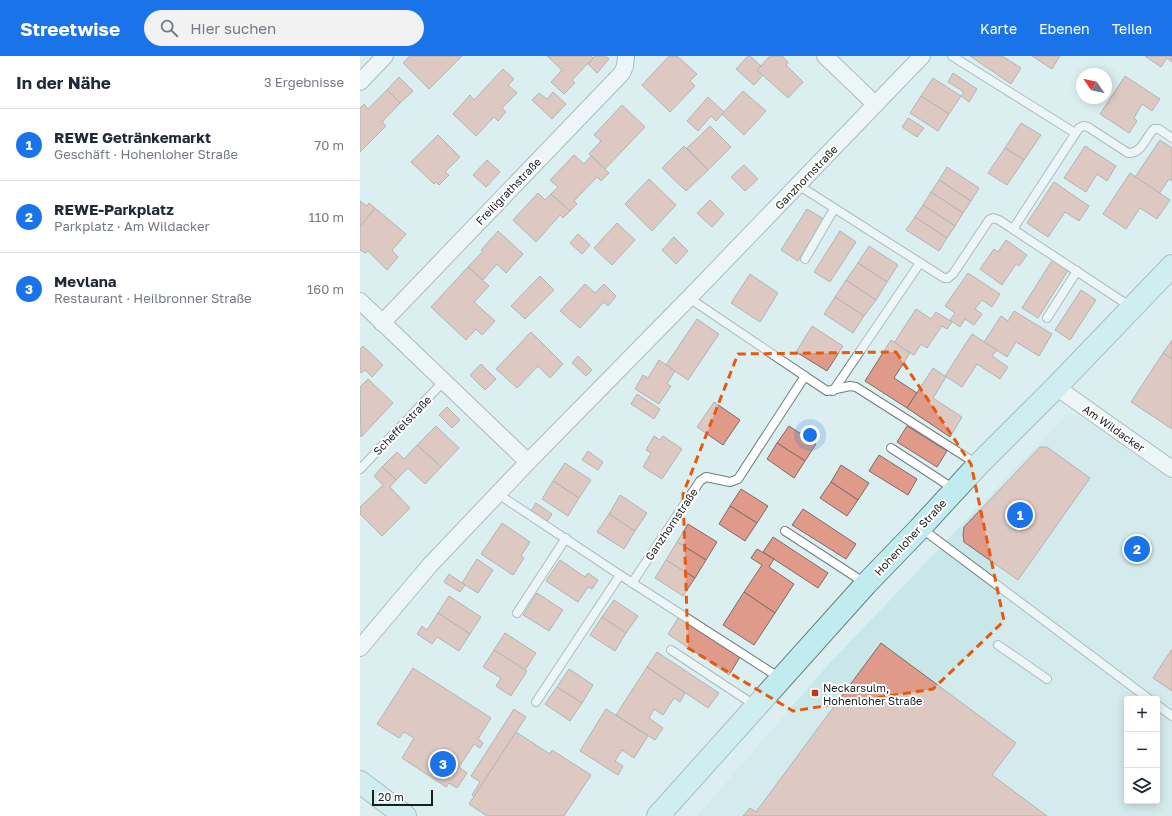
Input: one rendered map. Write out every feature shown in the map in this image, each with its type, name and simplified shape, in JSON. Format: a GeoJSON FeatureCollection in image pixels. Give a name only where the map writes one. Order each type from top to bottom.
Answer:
{"type":"FeatureCollection","features":[{"type":"Feature","properties":{"kind":"street"},"geometry":{"type":"LineString","coordinates":[[360,82],[385,56]]}},
{"type":"Feature","properties":{"kind":"street","name":"Freiligrathstraße"},"geometry":{"type":"LineString","coordinates":[[382,323],[622,73],[625,66],[626,56]]}},
{"type":"Feature","properties":{"kind":"street"},"geometry":{"type":"LineString","coordinates":[[825,56],[875,104]]}},
{"type":"Feature","properties":{"kind":"street","name":"Ganzhornstraße"},"geometry":{"type":"LineString","coordinates":[[360,648],[430,565],[922,56]]}},
{"type":"Feature","properties":{"kind":"street","name":"Hohenloher Straße"},"geometry":{"type":"LineString","coordinates":[[658,816],[866,584],[978,465],[1056,387],[1172,266]]}},
{"type":"Feature","properties":{"kind":"street"},"geometry":{"type":"LineString","coordinates":[[360,301],[528,462]]}},
{"type":"Feature","properties":{"kind":"street","name":"Am Wildacker"},"geometry":{"type":"LineString","coordinates":[[1056,387],[1172,468]]}},
{"type":"Feature","properties":{"kind":"street"},"geometry":{"type":"LineString","coordinates":[[360,782],[405,816]]}},
{"type":"Feature","properties":{"kind":"lane"},"geometry":{"type":"LineString","coordinates":[[952,56],[1075,133]]}},
{"type":"Feature","properties":{"kind":"lane"},"geometry":{"type":"LineString","coordinates":[[1013,229],[1079,128],[1083,126],[1088,127],[1128,153],[1133,153],[1138,150],[1154,129],[1159,129],[1172,138]]}},
{"type":"Feature","properties":{"kind":"lane"},"geometry":{"type":"LineString","coordinates":[[798,185],[944,278],[948,278],[952,274],[989,220],[993,218],[999,220],[1133,308]]}},
{"type":"Feature","properties":{"kind":"lane"},"geometry":{"type":"LineString","coordinates":[[805,259],[834,209]]}},
{"type":"Feature","properties":{"kind":"lane"},"geometry":{"type":"LineString","coordinates":[[833,391],[920,262]]}},
{"type":"Feature","properties":{"kind":"lane"},"geometry":{"type":"LineString","coordinates":[[1047,318],[1077,271]]}},
{"type":"Feature","properties":{"kind":"lane"},"geometry":{"type":"LineString","coordinates":[[689,298],[827,391],[833,391],[850,386],[856,387],[978,465]]}},
{"type":"Feature","properties":{"kind":"lane","name":"Ganzhornstraße"},"geometry":{"type":"LineString","coordinates":[[632,583],[700,481],[706,477],[730,482],[738,479],[805,376]]}},
{"type":"Feature","properties":{"kind":"lane","name":"Scheffelstraße"},"geometry":{"type":"LineString","coordinates":[[360,469],[444,381]]}},
{"type":"Feature","properties":{"kind":"lane"},"geometry":{"type":"LineString","coordinates":[[891,448],[954,490]]}},
{"type":"Feature","properties":{"kind":"lane"},"geometry":{"type":"LineString","coordinates":[[498,494],[632,583],[782,679]]}},
{"type":"Feature","properties":{"kind":"lane"},"geometry":{"type":"LineString","coordinates":[[920,528],[1145,696]]}},
{"type":"Feature","properties":{"kind":"lane"},"geometry":{"type":"LineString","coordinates":[[785,531],[866,584]]}},
{"type":"Feature","properties":{"kind":"lane"},"geometry":{"type":"LineString","coordinates":[[517,613],[566,538]]}},
{"type":"Feature","properties":{"kind":"lane"},"geometry":{"type":"LineString","coordinates":[[536,702],[620,575]]}},
{"type":"Feature","properties":{"kind":"lane"},"geometry":{"type":"LineString","coordinates":[[998,645],[1047,680]]}},
{"type":"Feature","properties":{"kind":"lane"},"geometry":{"type":"LineString","coordinates":[[671,650],[757,706]]}},
{"type":"Feature","properties":{"kind":"lane"},"geometry":{"type":"LineString","coordinates":[[1160,707],[1172,716]]}},
{"type":"Feature","properties":{"kind":"highlighted area"},"geometry":{"type":"Polygon","coordinates":[[[896,352],[971,464],[1004,621],[933,689],[793,711],[688,648],[683,494],[738,354],[896,352]]]}},
{"type":"Feature","properties":{"kind":"shaded area"},"geometry":{"type":"Polygon","coordinates":[[[1068,413],[1083,418],[1172,481],[1172,816],[697,816],[828,665],[1068,413]]]}},
{"type":"Feature","properties":{"kind":"building"},"geometry":{"type":"Polygon","coordinates":[[[410,56],[462,56],[429,89],[403,63],[410,56]]]}},
{"type":"Feature","properties":{"kind":"building"},"geometry":{"type":"Polygon","coordinates":[[[547,56],[591,56],[593,58],[572,80],[575,83],[564,94],[551,82],[562,70],[547,56]]]}},
{"type":"Feature","properties":{"kind":"building"},"geometry":{"type":"Polygon","coordinates":[[[595,56],[605,56],[609,59],[597,73],[588,64],[595,56]]]}},
{"type":"Feature","properties":{"kind":"building"},"geometry":{"type":"Polygon","coordinates":[[[669,56],[677,56],[697,74],[690,81],[695,86],[670,112],[642,85],[669,56]]]}},
{"type":"Feature","properties":{"kind":"building"},"geometry":{"type":"Polygon","coordinates":[[[748,56],[750,56],[761,66],[757,70],[763,75],[754,85],[736,69],[748,56]]]}},
{"type":"Feature","properties":{"kind":"building"},"geometry":{"type":"Polygon","coordinates":[[[770,56],[782,56],[788,62],[786,65],[803,82],[788,98],[757,70],[770,56]]]}},
{"type":"Feature","properties":{"kind":"building"},"geometry":{"type":"Polygon","coordinates":[[[970,56],[1002,56],[1021,68],[1011,84],[970,56]]]}},
{"type":"Feature","properties":{"kind":"building"},"geometry":{"type":"Polygon","coordinates":[[[1032,56],[1060,56],[1052,69],[1032,56]]]}},
{"type":"Feature","properties":{"kind":"building"},"geometry":{"type":"Polygon","coordinates":[[[1145,56],[1172,56],[1172,62],[1167,58],[1161,67],[1145,56]]]}},
{"type":"Feature","properties":{"kind":"building"},"geometry":{"type":"Polygon","coordinates":[[[503,69],[514,79],[508,85],[517,93],[502,108],[506,112],[498,121],[494,117],[476,136],[453,114],[470,95],[474,100],[503,69]]]}},
{"type":"Feature","properties":{"kind":"building"},"geometry":{"type":"Polygon","coordinates":[[[953,73],[977,89],[969,102],[961,96],[964,92],[948,82],[953,73]]]}},
{"type":"Feature","properties":{"kind":"building"},"geometry":{"type":"Polygon","coordinates":[[[1125,76],[1160,99],[1152,111],[1142,104],[1134,118],[1137,121],[1129,133],[1100,114],[1107,104],[1112,104],[1112,96],[1125,76]]]}},
{"type":"Feature","properties":{"kind":"building"},"geometry":{"type":"Polygon","coordinates":[[[399,77],[413,91],[400,103],[387,90],[399,77]]]}},
{"type":"Feature","properties":{"kind":"building"},"geometry":{"type":"Polygon","coordinates":[[[933,78],[961,96],[949,114],[921,96],[933,78]]]}},
{"type":"Feature","properties":{"kind":"building"},"geometry":{"type":"Polygon","coordinates":[[[387,90],[400,103],[382,122],[386,126],[360,152],[360,108],[364,104],[368,109],[387,90]]]}},
{"type":"Feature","properties":{"kind":"building"},"geometry":{"type":"Polygon","coordinates":[[[743,91],[766,111],[744,135],[722,114],[743,91]]]}},
{"type":"Feature","properties":{"kind":"building"},"geometry":{"type":"Polygon","coordinates":[[[553,92],[566,104],[552,119],[532,100],[539,93],[547,99],[553,92]]]}},
{"type":"Feature","properties":{"kind":"building"},"geometry":{"type":"Polygon","coordinates":[[[921,96],[949,114],[938,131],[910,113],[921,96]]]}},
{"type":"Feature","properties":{"kind":"building"},"geometry":{"type":"Polygon","coordinates":[[[708,97],[724,112],[716,121],[711,116],[698,131],[687,121],[708,97]]]}},
{"type":"Feature","properties":{"kind":"building"},"geometry":{"type":"Polygon","coordinates":[[[622,105],[645,127],[605,169],[589,154],[601,141],[594,135],[622,105]]]}},
{"type":"Feature","properties":{"kind":"building"},"geometry":{"type":"Polygon","coordinates":[[[908,118],[924,128],[917,137],[902,127],[908,118]]]}},
{"type":"Feature","properties":{"kind":"building"},"geometry":{"type":"Polygon","coordinates":[[[1021,123],[1041,135],[1024,160],[1005,148],[1021,123]]]}},
{"type":"Feature","properties":{"kind":"building"},"geometry":{"type":"Polygon","coordinates":[[[710,126],[731,147],[708,170],[687,148],[710,126]]]}},
{"type":"Feature","properties":{"kind":"building"},"geometry":{"type":"Polygon","coordinates":[[[438,135],[460,157],[445,172],[449,175],[439,185],[436,182],[434,184],[411,162],[438,135]]]}},
{"type":"Feature","properties":{"kind":"building"},"geometry":{"type":"Polygon","coordinates":[[[1160,140],[1172,148],[1172,181],[1169,179],[1159,194],[1135,177],[1160,140]]]}},
{"type":"Feature","properties":{"kind":"building"},"geometry":{"type":"Polygon","coordinates":[[[684,146],[708,170],[686,191],[662,168],[684,146]]]}},
{"type":"Feature","properties":{"kind":"building"},"geometry":{"type":"Polygon","coordinates":[[[1085,146],[1116,166],[1107,181],[1097,174],[1086,192],[1064,178],[1085,146]]]}},
{"type":"Feature","properties":{"kind":"building"},"geometry":{"type":"Polygon","coordinates":[[[1005,148],[1024,160],[1007,185],[988,173],[1005,148]]]}},
{"type":"Feature","properties":{"kind":"building"},"geometry":{"type":"Polygon","coordinates":[[[574,155],[584,164],[591,156],[609,173],[601,181],[597,177],[574,201],[577,204],[570,211],[551,194],[558,187],[550,180],[574,155]]]}},
{"type":"Feature","properties":{"kind":"building"},"geometry":{"type":"Polygon","coordinates":[[[487,160],[500,172],[486,187],[473,175],[487,160]]]}},
{"type":"Feature","properties":{"kind":"building"},"geometry":{"type":"Polygon","coordinates":[[[744,165],[758,179],[745,191],[731,177],[744,165]]]}},
{"type":"Feature","properties":{"kind":"building"},"geometry":{"type":"Polygon","coordinates":[[[947,167],[979,188],[971,201],[939,180],[947,167]]]}},
{"type":"Feature","properties":{"kind":"building"},"geometry":{"type":"Polygon","coordinates":[[[1130,173],[1170,200],[1157,219],[1140,208],[1126,229],[1103,214],[1130,173]]]}},
{"type":"Feature","properties":{"kind":"building"},"geometry":{"type":"Polygon","coordinates":[[[649,179],[676,205],[652,231],[625,204],[649,179]]]}},
{"type":"Feature","properties":{"kind":"building"},"geometry":{"type":"Polygon","coordinates":[[[939,180],[971,201],[963,213],[931,192],[939,180]]]}},
{"type":"Feature","properties":{"kind":"building"},"geometry":{"type":"Polygon","coordinates":[[[1054,182],[1089,206],[1079,221],[1065,212],[1048,237],[1027,223],[1054,182]]]}},
{"type":"Feature","properties":{"kind":"building"},"geometry":{"type":"Polygon","coordinates":[[[931,192],[963,213],[955,226],[923,205],[931,192]]]}},
{"type":"Feature","properties":{"kind":"building"},"geometry":{"type":"Polygon","coordinates":[[[538,193],[545,200],[551,194],[570,211],[563,218],[560,215],[536,242],[513,220],[538,193]]]}},
{"type":"Feature","properties":{"kind":"building"},"geometry":{"type":"Polygon","coordinates":[[[710,200],[724,214],[712,227],[697,213],[710,200]]]}},
{"type":"Feature","properties":{"kind":"building"},"geometry":{"type":"Polygon","coordinates":[[[360,201],[367,206],[369,203],[375,208],[360,227],[360,201]]]}},
{"type":"Feature","properties":{"kind":"building"},"geometry":{"type":"Polygon","coordinates":[[[923,205],[955,226],[947,238],[915,217],[923,205]]]}},
{"type":"Feature","properties":{"kind":"building"},"geometry":{"type":"Polygon","coordinates":[[[375,208],[406,234],[392,250],[398,257],[387,270],[368,251],[365,253],[360,250],[360,227],[375,208]]]}},
{"type":"Feature","properties":{"kind":"building"},"geometry":{"type":"Polygon","coordinates":[[[807,209],[824,219],[798,261],[781,250],[807,209]]]}},
{"type":"Feature","properties":{"kind":"building"},"geometry":{"type":"Polygon","coordinates":[[[915,217],[947,238],[939,251],[906,230],[915,217]]]}},
{"type":"Feature","properties":{"kind":"building"},"geometry":{"type":"Polygon","coordinates":[[[617,223],[635,240],[612,265],[594,248],[617,223]]]}},
{"type":"Feature","properties":{"kind":"building"},"geometry":{"type":"Polygon","coordinates":[[[498,231],[523,254],[506,273],[497,264],[483,280],[468,267],[483,251],[481,250],[498,231]]]}},
{"type":"Feature","properties":{"kind":"building"},"geometry":{"type":"Polygon","coordinates":[[[840,231],[856,242],[830,282],[814,272],[840,231]]]}},
{"type":"Feature","properties":{"kind":"building"},"geometry":{"type":"Polygon","coordinates":[[[578,234],[590,245],[582,254],[570,243],[578,234]]]}},
{"type":"Feature","properties":{"kind":"building"},"geometry":{"type":"Polygon","coordinates":[[[674,237],[688,251],[676,264],[662,250],[674,237]]]}},
{"type":"Feature","properties":{"kind":"building"},"geometry":{"type":"Polygon","coordinates":[[[1006,240],[1027,255],[1019,266],[1016,264],[1002,285],[980,269],[994,249],[998,252],[1006,240]]]}},
{"type":"Feature","properties":{"kind":"building"},"geometry":{"type":"Polygon","coordinates":[[[869,246],[898,265],[887,282],[858,263],[869,246]]]}},
{"type":"Feature","properties":{"kind":"building"},"geometry":{"type":"Polygon","coordinates":[[[1053,259],[1069,269],[1038,318],[1022,308],[1053,259]]]}},
{"type":"Feature","properties":{"kind":"building"},"geometry":{"type":"Polygon","coordinates":[[[858,263],[887,282],[876,300],[846,280],[858,263]]]}},
{"type":"Feature","properties":{"kind":"building"},"geometry":{"type":"Polygon","coordinates":[[[468,267],[489,286],[474,302],[495,321],[482,335],[476,329],[466,340],[431,307],[468,267]]]}},
{"type":"Feature","properties":{"kind":"building"},"geometry":{"type":"Polygon","coordinates":[[[968,273],[1000,294],[992,307],[982,300],[975,309],[982,314],[974,325],[965,319],[960,327],[950,320],[955,313],[945,306],[968,273]]]}},
{"type":"Feature","properties":{"kind":"building"},"geometry":{"type":"Polygon","coordinates":[[[750,274],[778,293],[760,322],[731,303],[750,274]]]}},
{"type":"Feature","properties":{"kind":"building"},"geometry":{"type":"Polygon","coordinates":[[[540,276],[554,290],[525,319],[511,306],[540,276]]]}},
{"type":"Feature","properties":{"kind":"building"},"geometry":{"type":"Polygon","coordinates":[[[846,280],[876,300],[864,316],[835,297],[846,280]]]}},
{"type":"Feature","properties":{"kind":"building"},"geometry":{"type":"Polygon","coordinates":[[[585,284],[595,293],[604,284],[616,296],[608,306],[604,302],[580,328],[560,311],[585,284]]]}},
{"type":"Feature","properties":{"kind":"building"},"geometry":{"type":"Polygon","coordinates":[[[1081,290],[1096,300],[1070,340],[1055,330],[1081,290]]]}},
{"type":"Feature","properties":{"kind":"building"},"geometry":{"type":"Polygon","coordinates":[[[835,297],[864,316],[853,333],[824,314],[835,297]]]}},
{"type":"Feature","properties":{"kind":"building"},"geometry":{"type":"Polygon","coordinates":[[[916,309],[931,319],[936,312],[952,322],[947,329],[942,326],[927,348],[921,344],[914,355],[894,343],[916,309]]]}},
{"type":"Feature","properties":{"kind":"building"},"geometry":{"type":"Polygon","coordinates":[[[1014,311],[1052,334],[1039,356],[1016,342],[1007,357],[984,342],[1001,316],[1008,321],[1014,311]]]}},
{"type":"Feature","properties":{"kind":"building"},"geometry":{"type":"Polygon","coordinates":[[[697,319],[719,334],[688,380],[666,365],[697,319]]]}},
{"type":"Feature","properties":{"kind":"building"},"geometry":{"type":"Polygon","coordinates":[[[812,326],[843,346],[827,371],[796,352],[812,326]]]}},
{"type":"Feature","properties":{"kind":"building"},"geometry":{"type":"Polygon","coordinates":[[[531,332],[563,364],[550,378],[538,366],[517,388],[496,369],[531,332]]]}},
{"type":"Feature","properties":{"kind":"building"},"geometry":{"type":"Polygon","coordinates":[[[972,334],[997,350],[992,356],[1008,367],[1000,379],[977,364],[962,387],[945,376],[972,334]]]}},
{"type":"Feature","properties":{"kind":"building"},"geometry":{"type":"Polygon","coordinates":[[[891,340],[910,353],[894,378],[917,393],[907,408],[865,381],[891,340]]]}},
{"type":"Feature","properties":{"kind":"building"},"geometry":{"type":"Polygon","coordinates":[[[1172,340],[1172,359],[1163,353],[1172,340]]]}},
{"type":"Feature","properties":{"kind":"building"},"geometry":{"type":"Polygon","coordinates":[[[363,346],[383,365],[372,377],[365,370],[361,373],[360,372],[360,349],[363,346]]]}},
{"type":"Feature","properties":{"kind":"building"},"geometry":{"type":"Polygon","coordinates":[[[1163,353],[1172,359],[1172,429],[1131,402],[1163,353]]]}},
{"type":"Feature","properties":{"kind":"building"},"geometry":{"type":"Polygon","coordinates":[[[578,356],[592,370],[586,376],[572,363],[578,356]]]}},
{"type":"Feature","properties":{"kind":"building"},"geometry":{"type":"Polygon","coordinates":[[[659,360],[675,371],[667,384],[671,386],[659,404],[635,389],[643,375],[648,378],[659,360]]]}},
{"type":"Feature","properties":{"kind":"building"},"geometry":{"type":"Polygon","coordinates":[[[481,364],[496,379],[485,390],[470,375],[481,364]]]}},
{"type":"Feature","properties":{"kind":"building"},"geometry":{"type":"Polygon","coordinates":[[[933,368],[946,377],[933,398],[962,417],[950,437],[907,408],[933,368]]]}},
{"type":"Feature","properties":{"kind":"building"},"geometry":{"type":"Polygon","coordinates":[[[368,379],[393,403],[361,437],[360,387],[368,379]]]}},
{"type":"Feature","properties":{"kind":"building"},"geometry":{"type":"Polygon","coordinates":[[[637,394],[660,409],[654,419],[631,404],[637,394]]]}},
{"type":"Feature","properties":{"kind":"building"},"geometry":{"type":"Polygon","coordinates":[[[714,402],[740,420],[723,445],[697,427],[714,402]]]}},
{"type":"Feature","properties":{"kind":"building"},"geometry":{"type":"Polygon","coordinates":[[[447,407],[460,420],[452,428],[439,415],[447,407]]]}},
{"type":"Feature","properties":{"kind":"building"},"geometry":{"type":"Polygon","coordinates":[[[436,426],[459,448],[441,467],[417,445],[436,426]]]}},
{"type":"Feature","properties":{"kind":"building"},"geometry":{"type":"Polygon","coordinates":[[[789,426],[816,444],[805,461],[777,443],[789,426]]]}},
{"type":"Feature","properties":{"kind":"building"},"geometry":{"type":"Polygon","coordinates":[[[907,426],[947,451],[937,467],[897,442],[907,426]]]}},
{"type":"Feature","properties":{"kind":"building"},"geometry":{"type":"Polygon","coordinates":[[[654,436],[660,440],[663,436],[682,449],[662,479],[643,467],[651,453],[646,450],[654,436]]]}},
{"type":"Feature","properties":{"kind":"building"},"geometry":{"type":"Polygon","coordinates":[[[777,443],[805,461],[794,478],[767,459],[777,443]]]}},
{"type":"Feature","properties":{"kind":"building"},"geometry":{"type":"Polygon","coordinates":[[[417,445],[441,467],[425,484],[408,468],[396,480],[382,467],[397,452],[404,459],[417,445]]]}},
{"type":"Feature","properties":{"kind":"building"},"geometry":{"type":"Polygon","coordinates":[[[1040,447],[1047,447],[1090,478],[1018,580],[964,542],[964,527],[1040,447]]]}},
{"type":"Feature","properties":{"kind":"building"},"geometry":{"type":"Polygon","coordinates":[[[588,451],[603,462],[598,470],[582,460],[588,451]]]}},
{"type":"Feature","properties":{"kind":"building"},"geometry":{"type":"Polygon","coordinates":[[[879,455],[917,479],[908,495],[869,471],[879,455]]]}},
{"type":"Feature","properties":{"kind":"building"},"geometry":{"type":"Polygon","coordinates":[[[565,463],[591,480],[579,498],[553,481],[565,463]]]}},
{"type":"Feature","properties":{"kind":"building"},"geometry":{"type":"Polygon","coordinates":[[[841,465],[869,483],[858,500],[831,482],[841,465]]]}},
{"type":"Feature","properties":{"kind":"building"},"geometry":{"type":"Polygon","coordinates":[[[382,467],[396,480],[390,487],[410,508],[382,536],[360,514],[360,507],[383,485],[374,476],[382,467]]]}},
{"type":"Feature","properties":{"kind":"building"},"geometry":{"type":"Polygon","coordinates":[[[553,481],[579,498],[568,516],[542,499],[553,481]]]}},
{"type":"Feature","properties":{"kind":"building"},"geometry":{"type":"Polygon","coordinates":[[[831,482],[858,500],[847,516],[820,498],[831,482]]]}},
{"type":"Feature","properties":{"kind":"building"},"geometry":{"type":"Polygon","coordinates":[[[741,489],[768,506],[757,523],[730,506],[741,489]]]}},
{"type":"Feature","properties":{"kind":"building"},"geometry":{"type":"Polygon","coordinates":[[[620,495],[647,513],[635,531],[609,514],[620,495]]]}},
{"type":"Feature","properties":{"kind":"building"},"geometry":{"type":"Polygon","coordinates":[[[536,503],[552,514],[547,522],[531,511],[536,503]]]}},
{"type":"Feature","properties":{"kind":"building"},"geometry":{"type":"Polygon","coordinates":[[[730,506],[757,523],[745,541],[719,524],[730,506]]]}},
{"type":"Feature","properties":{"kind":"building"},"geometry":{"type":"Polygon","coordinates":[[[803,509],[856,544],[846,559],[792,525],[803,509]]]}},
{"type":"Feature","properties":{"kind":"building"},"geometry":{"type":"Polygon","coordinates":[[[609,514],[635,531],[624,549],[597,532],[609,514]]]}},
{"type":"Feature","properties":{"kind":"building"},"geometry":{"type":"Polygon","coordinates":[[[502,523],[530,542],[521,556],[524,558],[513,575],[481,554],[502,523]]]}},
{"type":"Feature","properties":{"kind":"building"},"geometry":{"type":"Polygon","coordinates":[[[688,524],[717,542],[706,560],[677,542],[688,524]]]}},
{"type":"Feature","properties":{"kind":"building"},"geometry":{"type":"Polygon","coordinates":[[[773,537],[828,573],[818,588],[763,552],[773,537]]]}},
{"type":"Feature","properties":{"kind":"building"},"geometry":{"type":"Polygon","coordinates":[[[677,542],[706,560],[695,578],[666,560],[677,542]]]}},
{"type":"Feature","properties":{"kind":"building"},"geometry":{"type":"Polygon","coordinates":[[[757,549],[774,559],[769,567],[794,584],[775,613],[744,592],[762,565],[751,558],[757,549]]]}},
{"type":"Feature","properties":{"kind":"building"},"geometry":{"type":"Polygon","coordinates":[[[477,559],[493,570],[478,593],[462,583],[477,559]]]}},
{"type":"Feature","properties":{"kind":"building"},"geometry":{"type":"Polygon","coordinates":[[[560,560],[585,577],[588,573],[598,580],[592,589],[588,587],[578,602],[546,581],[560,560]]]}},
{"type":"Feature","properties":{"kind":"building"},"geometry":{"type":"Polygon","coordinates":[[[666,560],[695,578],[683,596],[655,578],[666,560]]]}},
{"type":"Feature","properties":{"kind":"building"},"geometry":{"type":"Polygon","coordinates":[[[449,574],[465,585],[460,592],[444,582],[449,574]]]}},
{"type":"Feature","properties":{"kind":"building"},"geometry":{"type":"Polygon","coordinates":[[[744,592],[775,613],[754,645],[723,625],[744,592]]]}},
{"type":"Feature","properties":{"kind":"building"},"geometry":{"type":"Polygon","coordinates":[[[537,593],[563,610],[549,631],[523,615],[537,593]]]}},
{"type":"Feature","properties":{"kind":"building"},"geometry":{"type":"Polygon","coordinates":[[[449,596],[481,617],[470,634],[438,613],[449,596]]]}},
{"type":"Feature","properties":{"kind":"building"},"geometry":{"type":"Polygon","coordinates":[[[614,600],[638,616],[626,633],[602,617],[614,600]]]}},
{"type":"Feature","properties":{"kind":"building"},"geometry":{"type":"Polygon","coordinates":[[[438,613],[470,634],[459,651],[437,637],[432,644],[417,634],[422,626],[427,630],[438,613]]]}},
{"type":"Feature","properties":{"kind":"building"},"geometry":{"type":"Polygon","coordinates":[[[602,617],[626,633],[615,651],[590,635],[602,617]]]}},
{"type":"Feature","properties":{"kind":"building"},"geometry":{"type":"Polygon","coordinates":[[[679,617],[740,657],[729,675],[668,634],[679,617]]]}},
{"type":"Feature","properties":{"kind":"building"},"geometry":{"type":"Polygon","coordinates":[[[505,633],[536,653],[525,670],[494,650],[505,633]]]}},
{"type":"Feature","properties":{"kind":"building"},"geometry":{"type":"Polygon","coordinates":[[[881,643],[1016,743],[992,775],[1047,816],[743,816],[750,808],[756,812],[881,643]]]}},
{"type":"Feature","properties":{"kind":"building"},"geometry":{"type":"Polygon","coordinates":[[[1172,649],[1172,691],[1153,678],[1172,649]]]}},
{"type":"Feature","properties":{"kind":"building"},"geometry":{"type":"Polygon","coordinates":[[[494,650],[527,671],[511,696],[496,686],[501,678],[483,667],[494,650]]]}},
{"type":"Feature","properties":{"kind":"building"},"geometry":{"type":"Polygon","coordinates":[[[657,652],[719,693],[708,708],[647,667],[657,652]]]}},
{"type":"Feature","properties":{"kind":"building"},"geometry":{"type":"Polygon","coordinates":[[[647,667],[685,693],[680,702],[674,698],[663,715],[654,709],[649,718],[663,728],[655,740],[616,715],[647,667]]]}},
{"type":"Feature","properties":{"kind":"building"},"geometry":{"type":"Polygon","coordinates":[[[413,668],[491,718],[478,739],[483,743],[480,748],[474,744],[459,767],[467,773],[457,788],[449,783],[446,787],[402,758],[414,738],[404,732],[399,738],[377,724],[413,668]]]}},
{"type":"Feature","properties":{"kind":"building"},"geometry":{"type":"Polygon","coordinates":[[[569,669],[593,685],[582,703],[557,687],[569,669]]]}},
{"type":"Feature","properties":{"kind":"building"},"geometry":{"type":"Polygon","coordinates":[[[557,687],[582,703],[570,721],[545,704],[557,687]]]}},
{"type":"Feature","properties":{"kind":"building"},"geometry":{"type":"Polygon","coordinates":[[[514,709],[526,717],[474,797],[472,795],[480,782],[471,776],[514,709]]]}},
{"type":"Feature","properties":{"kind":"building"},"geometry":{"type":"Polygon","coordinates":[[[606,709],[648,736],[634,758],[622,750],[615,761],[623,766],[618,775],[580,751],[606,709]]]}},
{"type":"Feature","properties":{"kind":"building"},"geometry":{"type":"Polygon","coordinates":[[[516,732],[550,754],[552,750],[591,775],[564,816],[487,816],[469,804],[516,732]]]}},
{"type":"Feature","properties":{"kind":"place","name":"REWE Getränkemarkt"},"geometry":{"type":"Point","coordinates":[1020,515]}},
{"type":"Feature","properties":{"kind":"place","name":"REWE-Parkplatz"},"geometry":{"type":"Point","coordinates":[1137,549]}},
{"type":"Feature","properties":{"kind":"place","name":"Neckarsulm, Hohenloher Straße"},"geometry":{"type":"Point","coordinates":[815,693]}},
{"type":"Feature","properties":{"kind":"place","name":"Mevlana"},"geometry":{"type":"Point","coordinates":[443,764]}}]}
